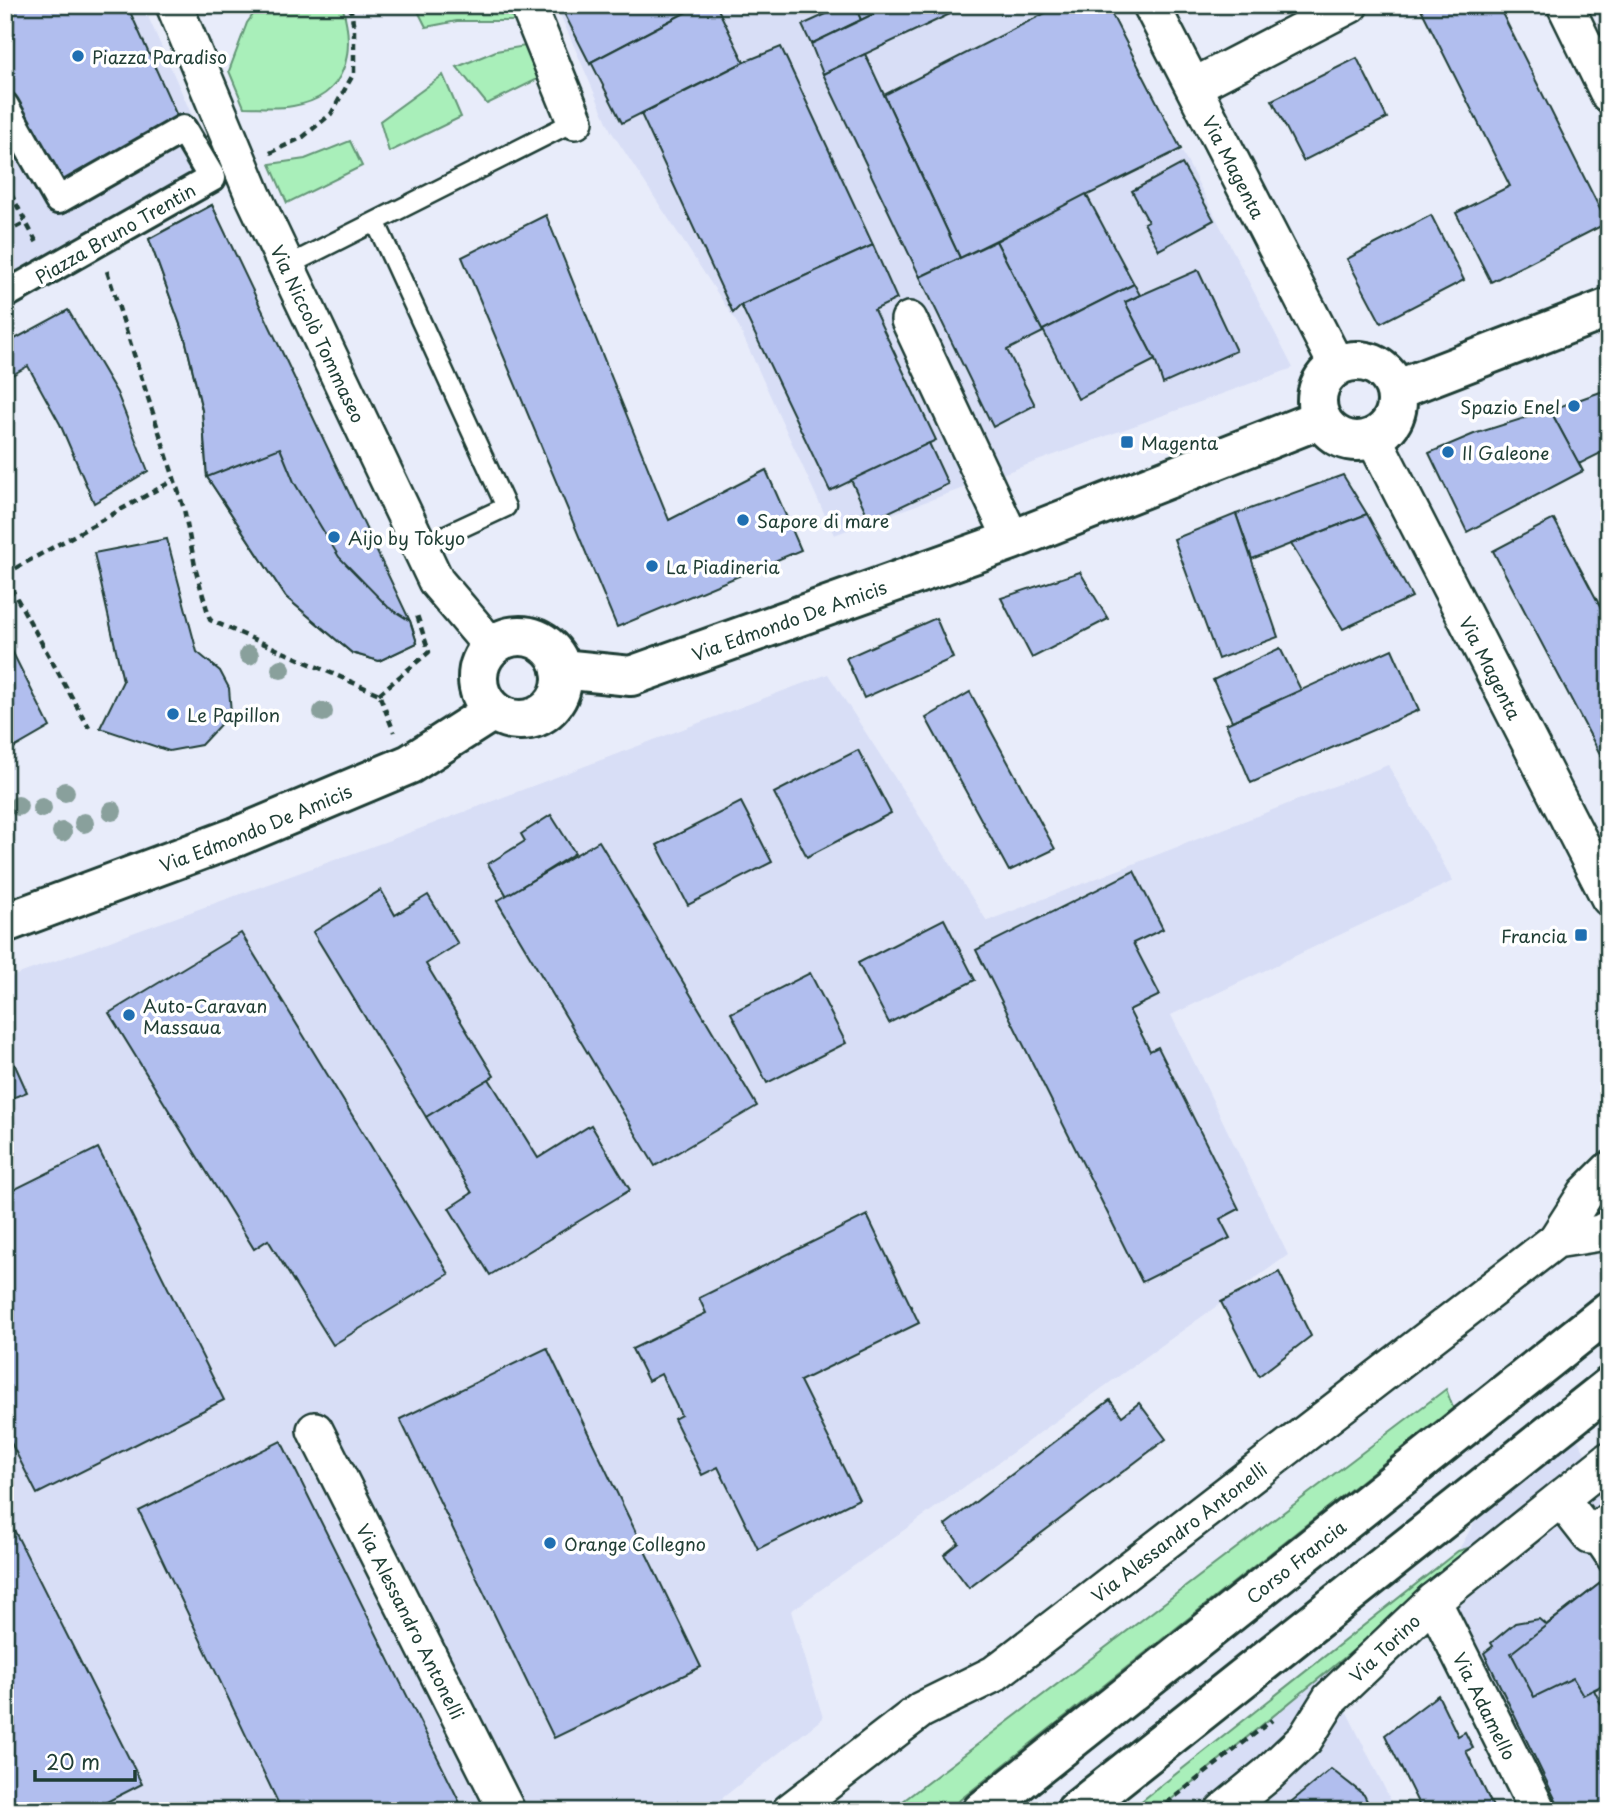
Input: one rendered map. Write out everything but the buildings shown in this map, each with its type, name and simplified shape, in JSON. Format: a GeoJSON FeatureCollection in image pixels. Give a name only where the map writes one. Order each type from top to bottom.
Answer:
{"type":"FeatureCollection","features":[{"type":"Feature","properties":{"kind":"street","name":"Via Niccolò Tommaseo"},"geometry":{"type":"LineString","coordinates":[[174,5],[253,195],[436,581],[492,646]]}},
{"type":"Feature","properties":{"kind":"street"},"geometry":{"type":"LineString","coordinates":[[528,5],[575,121]]}},
{"type":"Feature","properties":{"kind":"street","name":"Via Magenta"},"geometry":{"type":"LineString","coordinates":[[1151,5],[1337,366]]}},
{"type":"Feature","properties":{"kind":"street"},"geometry":{"type":"LineString","coordinates":[[1194,86],[1350,5]]}},
{"type":"Feature","properties":{"kind":"street"},"geometry":{"type":"LineString","coordinates":[[1565,5],[1609,95]]}},
{"type":"Feature","properties":{"kind":"street","name":"Piazza Bruno Trentin"},"geometry":{"type":"LineString","coordinates":[[5,106],[58,200],[183,129],[212,178],[5,295]]}},
{"type":"Feature","properties":{"kind":"street"},"geometry":{"type":"LineString","coordinates":[[1396,390],[1609,308]]}},
{"type":"Feature","properties":{"kind":"street"},"geometry":{"type":"LineString","coordinates":[[909,320],[1012,540]]}},
{"type":"Feature","properties":{"kind":"street"},"geometry":{"type":"LineString","coordinates":[[1352,360],[1366,361],[1378,366],[1389,375],[1396,390],[1395,414],[1389,425],[1373,437],[1353,441],[1340,438],[1329,431],[1316,408],[1320,382],[1337,366],[1352,360]]}},
{"type":"Feature","properties":{"kind":"street","name":"Via Edmondo De Amicis"},"geometry":{"type":"LineString","coordinates":[[561,669],[631,676],[1012,540],[1320,419]]}},
{"type":"Feature","properties":{"kind":"street","name":"Via Magenta"},"geometry":{"type":"LineString","coordinates":[[1373,437],[1609,898]]}},
{"type":"Feature","properties":{"kind":"street"},"geometry":{"type":"LineString","coordinates":[[514,636],[539,640],[557,657],[561,669],[560,692],[547,711],[537,717],[514,720],[493,711],[479,691],[479,667],[492,646],[514,636]]}},
{"type":"Feature","properties":{"kind":"street","name":"Via Edmondo De Amicis"},"geometry":{"type":"LineString","coordinates":[[5,923],[236,837],[410,764],[493,711]]}},
{"type":"Feature","properties":{"kind":"street","name":"Via Alessandro Antonelli"},"geometry":{"type":"LineString","coordinates":[[790,1811],[921,1710],[994,1674],[1556,1240],[1586,1193],[1609,1170]]}},
{"type":"Feature","properties":{"kind":"street","name":"Via Alessandro Antonelli"},"geometry":{"type":"LineString","coordinates":[[1556,1240],[1600,1233],[1609,1228]]}},
{"type":"Feature","properties":{"kind":"street","name":"Corso Francia"},"geometry":{"type":"LineString","coordinates":[[982,1811],[1609,1311]]}},
{"type":"Feature","properties":{"kind":"street"},"geometry":{"type":"LineString","coordinates":[[1076,1811],[1609,1387]]}},
{"type":"Feature","properties":{"kind":"street","name":"Via Alessandro Antonelli"},"geometry":{"type":"LineString","coordinates":[[316,1430],[507,1811]]}},
{"type":"Feature","properties":{"kind":"street","name":"Via Torino"},"geometry":{"type":"LineString","coordinates":[[1223,1811],[1305,1739],[1330,1699],[1433,1601],[1609,1460]]}},
{"type":"Feature","properties":{"kind":"street"},"geometry":{"type":"LineString","coordinates":[[1561,1499],[1603,1540]]}},
{"type":"Feature","properties":{"kind":"street","name":"Via Adamello"},"geometry":{"type":"LineString","coordinates":[[1433,1601],[1538,1811]]}},
{"type":"Feature","properties":{"kind":"lane"},"geometry":{"type":"LineString","coordinates":[[287,267],[575,121]]}},
{"type":"Feature","properties":{"kind":"lane"},"geometry":{"type":"LineString","coordinates":[[376,223],[506,507],[420,547]]}},
{"type":"Feature","properties":{"kind":"path"},"geometry":{"type":"LineString","coordinates":[[265,156],[303,137],[331,114],[354,73],[354,28],[350,5]]}},
{"type":"Feature","properties":{"kind":"path"},"geometry":{"type":"LineString","coordinates":[[5,183],[41,250]]}},
{"type":"Feature","properties":{"kind":"path"},"geometry":{"type":"LineString","coordinates":[[5,233],[26,222]]}},
{"type":"Feature","properties":{"kind":"path"},"geometry":{"type":"LineString","coordinates":[[98,243],[184,509],[196,571],[210,620],[379,694],[396,735]]}},
{"type":"Feature","properties":{"kind":"path"},"geometry":{"type":"LineString","coordinates":[[89,728],[5,575],[174,480]]}},
{"type":"Feature","properties":{"kind":"path"},"geometry":{"type":"LineString","coordinates":[[379,694],[429,652],[412,603]]}},
{"type":"Feature","properties":{"kind":"shaded area"},"geometry":{"type":"Polygon","coordinates":[[[5,5],[143,5],[221,181],[5,290],[5,5]]]}},
{"type":"Feature","properties":{"kind":"shaded area"},"geometry":{"type":"Polygon","coordinates":[[[556,5],[1107,5],[1293,368],[834,535],[737,323],[611,131],[556,5]]]}},
{"type":"Feature","properties":{"kind":"shaded area"},"geometry":{"type":"Polygon","coordinates":[[[828,674],[987,921],[1388,765],[1453,881],[1171,1015],[1288,1255],[791,1611],[823,1718],[706,1811],[5,1811],[5,979],[390,840],[828,674]]]}},
{"type":"Feature","properties":{"kind":"shaded area"},"geometry":{"type":"Polygon","coordinates":[[[1571,1427],[1609,1497],[1609,1811],[1547,1811],[1432,1586],[1470,1547],[1458,1551],[1497,1483],[1571,1427]]]}},
{"type":"Feature","properties":{"kind":"shaded area"},"geometry":{"type":"Polygon","coordinates":[[[1327,1672],[1396,1811],[1157,1811],[1327,1672]]]}},
{"type":"Feature","properties":{"kind":"green space"},"geometry":{"type":"Polygon","coordinates":[[[260,5],[342,5],[348,39],[347,55],[343,70],[325,93],[311,101],[293,106],[244,107],[229,71],[247,23],[260,5]]]}},
{"type":"Feature","properties":{"kind":"green space"},"geometry":{"type":"Polygon","coordinates":[[[415,5],[513,5],[520,21],[457,21],[426,27],[415,5]]]}},
{"type":"Feature","properties":{"kind":"green space"},"geometry":{"type":"Polygon","coordinates":[[[531,45],[544,76],[487,104],[457,67],[496,51],[531,45]]]}},
{"type":"Feature","properties":{"kind":"green space"},"geometry":{"type":"Polygon","coordinates":[[[443,75],[461,117],[389,152],[380,121],[443,75]]]}},
{"type":"Feature","properties":{"kind":"green space"},"geometry":{"type":"Polygon","coordinates":[[[350,141],[362,166],[287,203],[270,164],[305,159],[350,141]]]}},
{"type":"Feature","properties":{"kind":"green space"},"geometry":{"type":"Polygon","coordinates":[[[1446,1389],[1453,1408],[946,1811],[890,1811],[1446,1389]]]}},
{"type":"Feature","properties":{"kind":"green space"},"geometry":{"type":"Polygon","coordinates":[[[1472,1547],[1432,1586],[1157,1811],[1129,1811],[1458,1551],[1472,1547]]]}},
{"type":"Feature","properties":{"kind":"place","name":"Piazza Paradiso"},"geometry":{"type":"Point","coordinates":[78,56]}},
{"type":"Feature","properties":{"kind":"place","name":"Spazio Enel"},"geometry":{"type":"Point","coordinates":[1574,406]}},
{"type":"Feature","properties":{"kind":"place","name":"Magenta"},"geometry":{"type":"Point","coordinates":[1127,442]}},
{"type":"Feature","properties":{"kind":"place","name":"Il Galeone"},"geometry":{"type":"Point","coordinates":[1448,452]}},
{"type":"Feature","properties":{"kind":"place","name":"Sapore di mare"},"geometry":{"type":"Point","coordinates":[743,520]}},
{"type":"Feature","properties":{"kind":"place","name":"Aijo by Tokyo"},"geometry":{"type":"Point","coordinates":[334,537]}},
{"type":"Feature","properties":{"kind":"place","name":"La Piadineria"},"geometry":{"type":"Point","coordinates":[652,566]}},
{"type":"Feature","properties":{"kind":"place","name":"Le Papillon"},"geometry":{"type":"Point","coordinates":[173,714]}},
{"type":"Feature","properties":{"kind":"place","name":"Francia"},"geometry":{"type":"Point","coordinates":[1581,935]}},
{"type":"Feature","properties":{"kind":"place","name":"Auto-Caravan Massaua"},"geometry":{"type":"Point","coordinates":[129,1015]}},
{"type":"Feature","properties":{"kind":"place","name":"Orange Collegno"},"geometry":{"type":"Point","coordinates":[550,1543]}}]}
